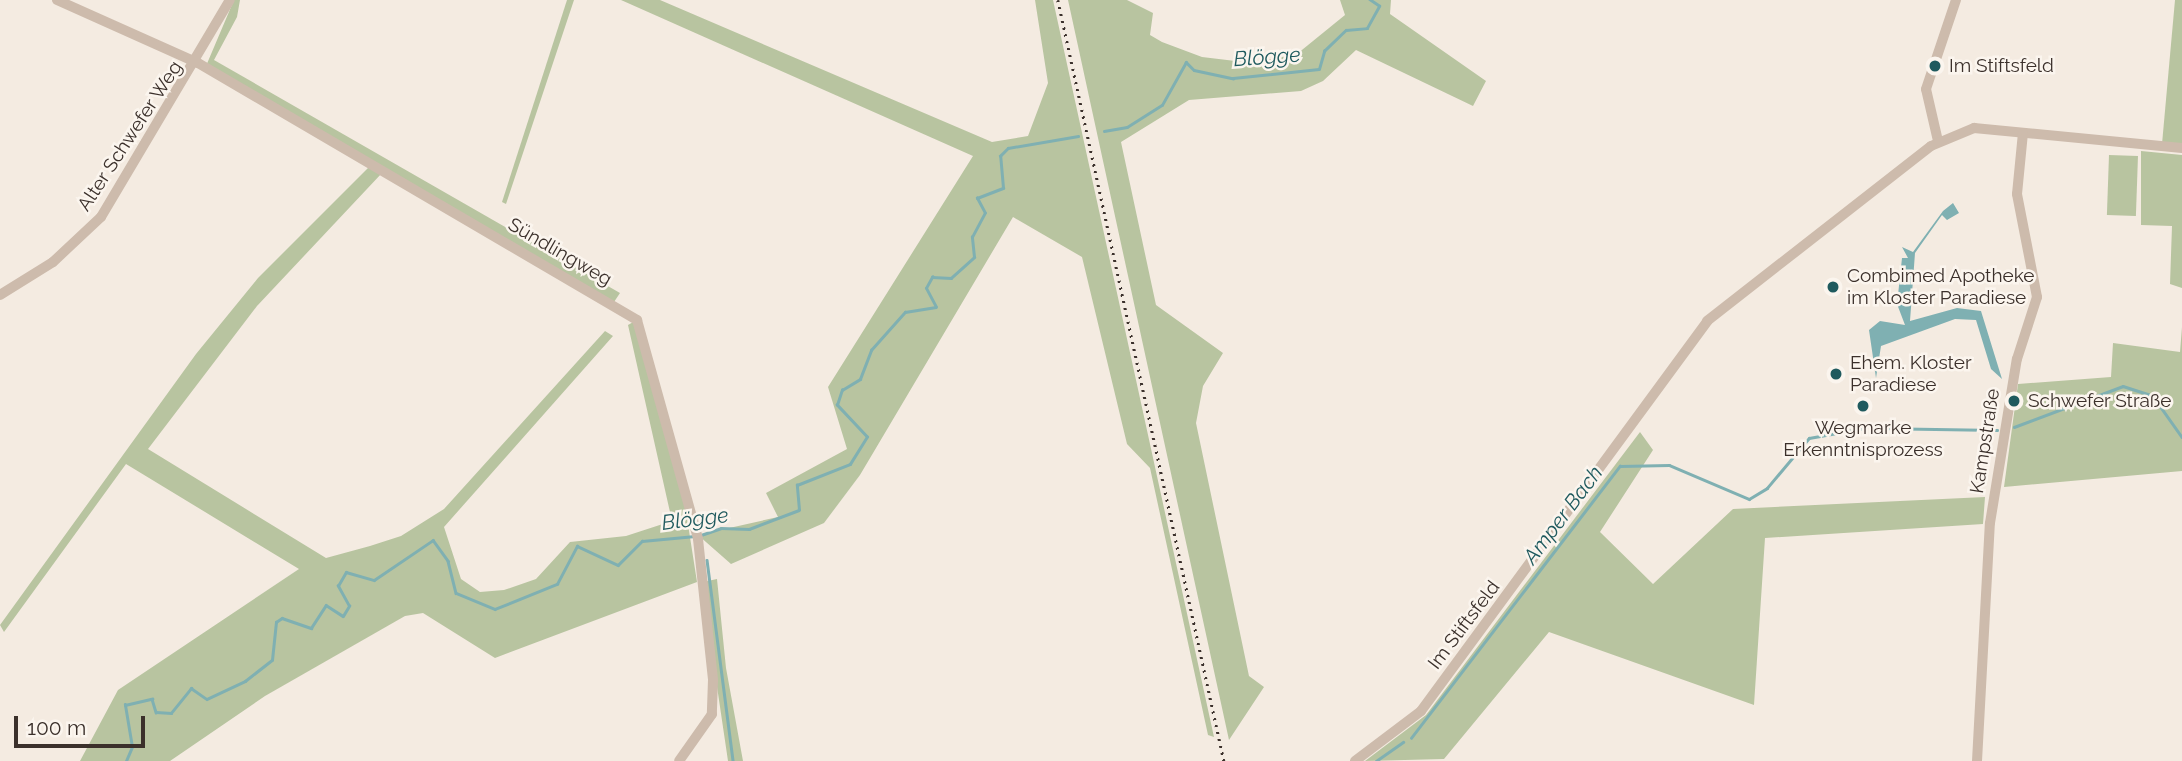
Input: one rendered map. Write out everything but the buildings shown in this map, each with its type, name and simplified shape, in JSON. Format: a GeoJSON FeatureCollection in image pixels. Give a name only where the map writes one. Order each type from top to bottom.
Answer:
{"type":"FeatureCollection","features":[{"type":"Feature","properties":{"kind":"street","name":"Sündlingweg"},"geometry":{"type":"LineString","coordinates":[[57,0],[198,63],[631,314],[645,334],[699,544],[714,705],[679,761]]}},
{"type":"Feature","properties":{"kind":"street","name":"Alter Schwefer Weg"},"geometry":{"type":"LineString","coordinates":[[0,295],[53,262],[102,217],[198,63],[230,0]]}},
{"type":"Feature","properties":{"kind":"street"},"geometry":{"type":"LineString","coordinates":[[1956,0],[1927,79],[1928,118],[1938,141],[1974,128],[2182,148]]}},
{"type":"Feature","properties":{"kind":"street","name":"Kampstraße"},"geometry":{"type":"LineString","coordinates":[[1977,761],[1990,523],[2017,359],[2037,297],[2017,194],[2023,133]]}},
{"type":"Feature","properties":{"kind":"street","name":"Im Stiftsfeld"},"geometry":{"type":"LineString","coordinates":[[1355,761],[1422,711],[1707,321],[1938,141]]}},
{"type":"Feature","properties":{"kind":"green space"},"geometry":{"type":"Polygon","coordinates":[[[234,0],[240,0],[237,17],[214,60],[620,293],[614,302],[206,66],[234,0]]]}},
{"type":"Feature","properties":{"kind":"green space"},"geometry":{"type":"Polygon","coordinates":[[[567,0],[574,0],[506,204],[502,202],[567,0]]]}},
{"type":"Feature","properties":{"kind":"green space"},"geometry":{"type":"Polygon","coordinates":[[[621,0],[660,0],[992,142],[1028,136],[1048,83],[1035,0],[1053,0],[1214,737],[1208,735],[1150,468],[1127,444],[1082,257],[1013,217],[860,475],[824,523],[731,564],[698,535],[778,517],[766,493],[847,449],[828,387],[973,156],[621,0]]]}},
{"type":"Feature","properties":{"kind":"green space"},"geometry":{"type":"Polygon","coordinates":[[[1068,0],[1127,0],[1153,13],[1150,35],[1162,42],[1202,57],[1252,63],[1297,54],[1345,15],[1340,0],[1391,0],[1390,14],[1486,81],[1473,106],[1356,50],[1323,81],[1301,91],[1189,100],[1121,142],[1156,305],[1223,353],[1203,386],[1196,423],[1249,676],[1264,687],[1229,740],[1068,0]]]}},
{"type":"Feature","properties":{"kind":"green space"},"geometry":{"type":"Polygon","coordinates":[[[2175,0],[2182,0],[2182,146],[2162,144],[2175,0]]]}},
{"type":"Feature","properties":{"kind":"green space"},"geometry":{"type":"Polygon","coordinates":[[[2141,151],[2182,155],[2182,288],[2170,284],[2172,226],[2141,225],[2141,151]]]}},
{"type":"Feature","properties":{"kind":"green space"},"geometry":{"type":"Polygon","coordinates":[[[2109,155],[2138,156],[2136,216],[2107,215],[2109,155]]]}},
{"type":"Feature","properties":{"kind":"green space"},"geometry":{"type":"Polygon","coordinates":[[[370,166],[382,173],[257,306],[148,449],[326,558],[401,536],[444,509],[605,331],[613,336],[444,527],[461,579],[480,592],[504,590],[536,579],[570,542],[626,536],[672,521],[628,325],[635,321],[682,486],[697,582],[495,658],[423,613],[405,616],[265,696],[170,761],[80,761],[118,690],[299,569],[126,464],[4,632],[0,625],[196,354],[258,278],[370,166]]]}},
{"type":"Feature","properties":{"kind":"green space"},"geometry":{"type":"Polygon","coordinates":[[[2182,327],[2182,471],[2004,487],[2018,384],[2111,377],[2113,343],[2180,352],[2182,327]]]}},
{"type":"Feature","properties":{"kind":"green space"},"geometry":{"type":"Polygon","coordinates":[[[1640,432],[1653,450],[1600,532],[1653,584],[1733,509],[1985,497],[1983,524],[1765,538],[1754,705],[1549,632],[1444,759],[1365,761],[1426,715],[1640,432]]]}},
{"type":"Feature","properties":{"kind":"green space"},"geometry":{"type":"Polygon","coordinates":[[[717,579],[726,668],[743,761],[728,761],[707,619],[703,582],[717,579]]]}},
{"type":"Feature","properties":{"kind":"water"},"geometry":{"type":"Polygon","coordinates":[[[1953,203],[1959,213],[1947,220],[1942,215],[1915,253],[1910,321],[1957,308],[1981,311],[2002,379],[1991,369],[1976,320],[1955,319],[1881,346],[1876,378],[1869,330],[1880,321],[1905,325],[1897,304],[1902,258],[1908,258],[1902,247],[1913,252],[1943,211],[1953,203]]]}},
{"type":"Feature","properties":{"kind":"waterway","name":"Blögge"},"geometry":{"type":"LineString","coordinates":[[1104,131],[1127,127],[1162,105],[1186,62],[1194,70],[1233,78],[1319,69],[1324,51],[1346,30],[1367,28],[1379,6],[1370,0]]}},
{"type":"Feature","properties":{"kind":"waterway","name":"Blögge"},"geometry":{"type":"LineString","coordinates":[[701,535],[721,528],[749,529],[799,510],[797,485],[850,464],[867,437],[837,405],[842,390],[860,379],[871,350],[905,312],[936,307],[926,288],[932,277],[951,278],[974,257],[972,237],[985,213],[977,198],[1003,188],[1000,156],[1008,148],[1078,136]]}},
{"type":"Feature","properties":{"kind":"waterway","name":"Amper Bach"},"geometry":{"type":"LineString","coordinates":[[2014,427],[2123,386],[2153,396],[2182,437]]}},
{"type":"Feature","properties":{"kind":"waterway","name":"Amper Bach"},"geometry":{"type":"LineString","coordinates":[[1411,738],[1620,466],[1669,465],[1749,499],[1767,488],[1809,438],[1866,428]]}},
{"type":"Feature","properties":{"kind":"waterway","name":"Amper Bach"},"geometry":{"type":"LineString","coordinates":[[1873,428],[1997,430]]}},
{"type":"Feature","properties":{"kind":"waterway","name":"Blögge"},"geometry":{"type":"LineString","coordinates":[[126,761],[132,747],[125,705],[152,699],[156,712],[171,713],[191,688],[207,699],[245,681],[272,660],[276,622],[282,618],[311,628],[326,605],[343,616],[349,606],[338,586],[346,572],[374,580],[433,540],[448,561],[456,593],[495,609],[557,584],[577,546],[618,565],[642,541],[695,536]]}},
{"type":"Feature","properties":{"kind":"waterway"},"geometry":{"type":"LineString","coordinates":[[707,560],[733,761]]}},
{"type":"Feature","properties":{"kind":"waterway","name":"Amper Bach"},"geometry":{"type":"LineString","coordinates":[[1376,761],[1403,742]]}},
{"type":"Feature","properties":{"kind":"railway"},"geometry":{"type":"LineString","coordinates":[[1058,0],[1224,761]]}},
{"type":"Feature","properties":{"kind":"place","name":"Im Stiftsfeld"},"geometry":{"type":"Point","coordinates":[1935,66]}},
{"type":"Feature","properties":{"kind":"place","name":"Combimed Apotheke im Kloster Paradiese"},"geometry":{"type":"Point","coordinates":[1833,287]}},
{"type":"Feature","properties":{"kind":"place","name":"Ehem. Kloster Paradiese"},"geometry":{"type":"Point","coordinates":[1836,374]}},
{"type":"Feature","properties":{"kind":"place","name":"Schwefer Straße"},"geometry":{"type":"Point","coordinates":[2014,401]}},
{"type":"Feature","properties":{"kind":"place","name":"Wegmarke Erkenntnisprozess"},"geometry":{"type":"Point","coordinates":[1863,406]}}]}
